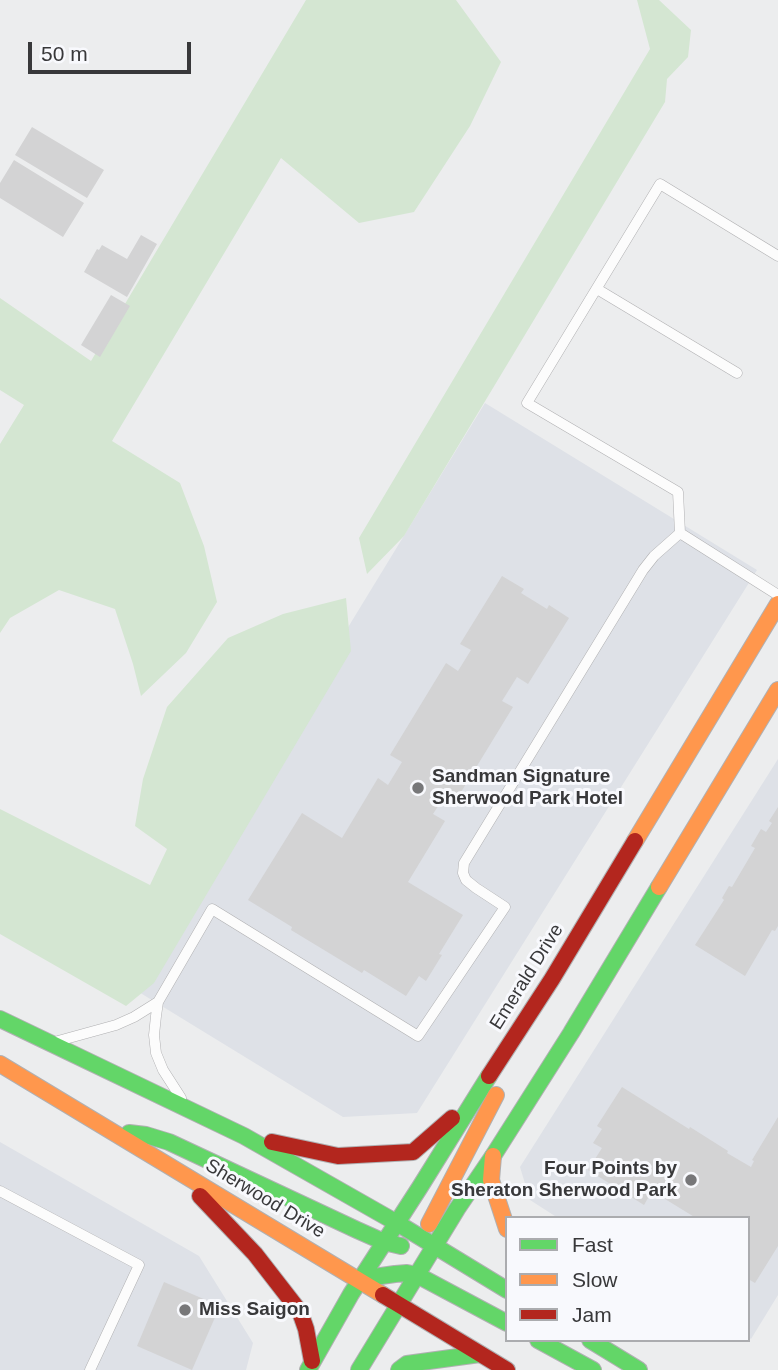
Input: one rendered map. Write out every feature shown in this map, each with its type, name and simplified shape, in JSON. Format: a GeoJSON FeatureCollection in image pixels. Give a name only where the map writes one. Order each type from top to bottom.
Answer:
{"type":"FeatureCollection","features":[{"type":"Feature","properties":{"kind":"main road","name":"Emerald Drive"},"geometry":{"type":"LineString","coordinates":[[310,1366],[480,1088],[552,979],[778,604]]}},
{"type":"Feature","properties":{"kind":"main road"},"geometry":{"type":"LineString","coordinates":[[424,1245],[457,1209],[493,1156],[571,1033],[778,690]]}},
{"type":"Feature","properties":{"kind":"main road"},"geometry":{"type":"LineString","coordinates":[[359,1370],[399,1305],[424,1245],[552,979]]}},
{"type":"Feature","properties":{"kind":"main road"},"geometry":{"type":"LineString","coordinates":[[0,1019],[244,1136],[397,1223],[424,1245],[505,1289]]}},
{"type":"Feature","properties":{"kind":"main road","name":"Sherwood Drive"},"geometry":{"type":"LineString","coordinates":[[0,1064],[507,1370]]}},
{"type":"Feature","properties":{"kind":"main road"},"geometry":{"type":"LineString","coordinates":[[244,1136],[338,1156],[413,1152],[442,1128],[480,1088]]}},
{"type":"Feature","properties":{"kind":"main road"},"geometry":{"type":"LineString","coordinates":[[110,1130],[146,1135],[169,1142],[384,1242],[424,1245]]}},
{"type":"Feature","properties":{"kind":"main road"},"geometry":{"type":"LineString","coordinates":[[493,1156],[491,1180],[505,1223]]}},
{"type":"Feature","properties":{"kind":"main road"},"geometry":{"type":"LineString","coordinates":[[174,1169],[255,1254],[300,1312],[306,1329],[310,1366]]}},
{"type":"Feature","properties":{"kind":"main road"},"geometry":{"type":"LineString","coordinates":[[359,1282],[374,1277],[412,1274],[505,1322]]}},
{"type":"Feature","properties":{"kind":"main road"},"geometry":{"type":"LineString","coordinates":[[542,1342],[593,1370]]}},
{"type":"Feature","properties":{"kind":"main road"},"geometry":{"type":"LineString","coordinates":[[594,1342],[639,1370]]}},
{"type":"Feature","properties":{"kind":"main road"},"geometry":{"type":"LineString","coordinates":[[399,1370],[407,1364],[480,1354]]}},
{"type":"Feature","properties":{"kind":"lane"},"geometry":{"type":"LineString","coordinates":[[680,533],[678,492],[527,403],[660,184],[778,256]]}},
{"type":"Feature","properties":{"kind":"lane"},"geometry":{"type":"LineString","coordinates":[[597,289],[737,373]]}},
{"type":"Feature","properties":{"kind":"lane"},"geometry":{"type":"LineString","coordinates":[[680,533],[778,595]]}},
{"type":"Feature","properties":{"kind":"lane"},"geometry":{"type":"LineString","coordinates":[[188,1109],[163,1070],[156,1053],[154,1035],[158,1002],[212,909],[418,1036],[505,906],[466,880],[463,873],[464,863],[643,569],[680,533]]}},
{"type":"Feature","properties":{"kind":"lane"},"geometry":{"type":"LineString","coordinates":[[47,1043],[116,1025],[158,1002]]}},
{"type":"Feature","properties":{"kind":"lane"},"geometry":{"type":"LineString","coordinates":[[0,1191],[139,1265],[90,1370]]}},
{"type":"Feature","properties":{"kind":"shaded area"},"geometry":{"type":"Polygon","coordinates":[[[485,403],[757,570],[417,1113],[343,1117],[129,986],[485,403]]]}},
{"type":"Feature","properties":{"kind":"shaded area"},"geometry":{"type":"Polygon","coordinates":[[[778,759],[778,1295],[751,1339],[750,1216],[555,1216],[530,1200],[520,1167],[778,759]]]}},
{"type":"Feature","properties":{"kind":"shaded area"},"geometry":{"type":"Polygon","coordinates":[[[0,1142],[199,1256],[253,1343],[246,1370],[0,1370],[0,1142]]]}},
{"type":"Feature","properties":{"kind":"green space"},"geometry":{"type":"Polygon","coordinates":[[[306,0],[456,0],[501,62],[470,126],[414,212],[359,223],[281,158],[112,441],[180,483],[204,546],[217,602],[186,653],[141,696],[115,609],[59,590],[10,618],[0,633],[0,444],[24,405],[0,390],[0,298],[91,361],[306,0]]]}},
{"type":"Feature","properties":{"kind":"green space"},"geometry":{"type":"Polygon","coordinates":[[[637,0],[659,0],[691,30],[688,57],[667,79],[665,102],[404,536],[367,574],[359,538],[650,49],[637,0]]]}},
{"type":"Feature","properties":{"kind":"green space"},"geometry":{"type":"Polygon","coordinates":[[[346,598],[351,651],[154,983],[126,1006],[0,934],[0,809],[150,885],[167,849],[135,826],[143,779],[167,707],[228,638],[283,614],[346,598]]]}},
{"type":"Feature","properties":{"kind":"building"},"geometry":{"type":"Polygon","coordinates":[[[32,127],[104,170],[87,198],[15,155],[32,127]]]}},
{"type":"Feature","properties":{"kind":"building"},"geometry":{"type":"Polygon","coordinates":[[[14,160],[84,203],[63,237],[0,198],[0,183],[14,160]]]}},
{"type":"Feature","properties":{"kind":"building"},"geometry":{"type":"Polygon","coordinates":[[[141,235],[157,244],[127,297],[84,272],[102,245],[127,259],[141,235]]]}},
{"type":"Feature","properties":{"kind":"building"},"geometry":{"type":"Polygon","coordinates":[[[111,295],[130,306],[100,357],[81,345],[111,295]]]}},
{"type":"Feature","properties":{"kind":"building","name":"Sandman Signature Sherwood Park Hotel"},"geometry":{"type":"Polygon","coordinates":[[[502,576],[524,589],[521,593],[547,609],[549,605],[569,618],[528,684],[517,677],[502,701],[513,707],[458,797],[448,791],[433,814],[445,821],[408,882],[463,915],[426,981],[419,976],[406,996],[291,930],[292,927],[248,900],[302,813],[342,838],[378,778],[388,785],[402,762],[390,755],[446,663],[458,671],[471,650],[460,644],[502,576]]]}},
{"type":"Feature","properties":{"kind":"building"},"geometry":{"type":"Polygon","coordinates":[[[778,807],[778,926],[775,931],[772,930],[745,976],[695,945],[724,900],[722,898],[729,886],[732,887],[755,848],[751,846],[761,829],[766,832],[778,807]]]}},
{"type":"Feature","properties":{"kind":"building","name":"Four Points by Sheraton Sherwood Park"},"geometry":{"type":"Polygon","coordinates":[[[622,1087],[751,1167],[754,1161],[752,1160],[778,1117],[778,1246],[755,1283],[750,1280],[750,1216],[693,1216],[652,1191],[644,1205],[588,1170],[602,1148],[593,1143],[602,1129],[597,1126],[622,1087]]]}},
{"type":"Feature","properties":{"kind":"building"},"geometry":{"type":"Polygon","coordinates":[[[164,1282],[220,1306],[192,1370],[137,1346],[164,1282]]]}},
{"type":"Feature","properties":{"kind":"traffic: fast"},"geometry":{"type":"LineString","coordinates":[[359,1370],[457,1209],[571,1033],[659,887]]}},
{"type":"Feature","properties":{"kind":"traffic: fast"},"geometry":{"type":"LineString","coordinates":[[0,1019],[244,1136],[397,1223],[505,1289]]}},
{"type":"Feature","properties":{"kind":"traffic: fast"},"geometry":{"type":"LineString","coordinates":[[308,1370],[351,1294],[489,1076]]}},
{"type":"Feature","properties":{"kind":"traffic: fast"},"geometry":{"type":"LineString","coordinates":[[129,1133],[169,1142],[357,1230],[401,1246]]}},
{"type":"Feature","properties":{"kind":"traffic: fast"},"geometry":{"type":"LineString","coordinates":[[359,1282],[395,1274],[417,1275],[505,1322]]}},
{"type":"Feature","properties":{"kind":"traffic: fast"},"geometry":{"type":"LineString","coordinates":[[542,1342],[593,1370]]}},
{"type":"Feature","properties":{"kind":"traffic: fast"},"geometry":{"type":"LineString","coordinates":[[593,1342],[639,1370]]}},
{"type":"Feature","properties":{"kind":"traffic: fast"},"geometry":{"type":"LineString","coordinates":[[399,1370],[407,1364],[480,1354]]}},
{"type":"Feature","properties":{"kind":"traffic: slow"},"geometry":{"type":"LineString","coordinates":[[635,841],[778,604]]}},
{"type":"Feature","properties":{"kind":"traffic: slow"},"geometry":{"type":"LineString","coordinates":[[659,887],[778,690]]}},
{"type":"Feature","properties":{"kind":"traffic: slow"},"geometry":{"type":"LineString","coordinates":[[0,1064],[383,1295]]}},
{"type":"Feature","properties":{"kind":"traffic: slow"},"geometry":{"type":"LineString","coordinates":[[429,1224],[496,1095]]}},
{"type":"Feature","properties":{"kind":"traffic: slow"},"geometry":{"type":"LineString","coordinates":[[493,1156],[491,1180],[505,1223]]}},
{"type":"Feature","properties":{"kind":"traffic: jam"},"geometry":{"type":"LineString","coordinates":[[489,1076],[552,979],[635,841]]}},
{"type":"Feature","properties":{"kind":"traffic: jam"},"geometry":{"type":"LineString","coordinates":[[272,1142],[338,1156],[413,1152],[452,1118]]}},
{"type":"Feature","properties":{"kind":"traffic: jam"},"geometry":{"type":"LineString","coordinates":[[200,1196],[255,1254],[300,1312],[312,1361]]}},
{"type":"Feature","properties":{"kind":"traffic: jam"},"geometry":{"type":"LineString","coordinates":[[383,1295],[507,1370]]}},
{"type":"Feature","properties":{"kind":"place","name":"Sandman Signature Sherwood Park Hotel"},"geometry":{"type":"Point","coordinates":[418,788]}},
{"type":"Feature","properties":{"kind":"place","name":"Four Points by Sheraton Sherwood Park"},"geometry":{"type":"Point","coordinates":[691,1180]}},
{"type":"Feature","properties":{"kind":"place","name":"Miss Saigon"},"geometry":{"type":"Point","coordinates":[185,1310]}}]}
